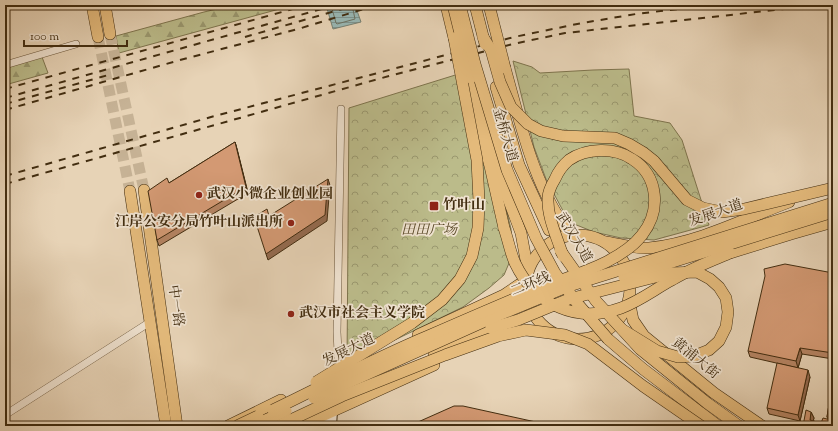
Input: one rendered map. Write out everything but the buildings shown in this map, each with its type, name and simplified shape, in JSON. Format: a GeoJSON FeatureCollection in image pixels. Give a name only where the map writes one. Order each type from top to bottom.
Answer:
{"type":"FeatureCollection","features":[{"type":"Feature","properties":{"kind":"main road"},"geometry":{"type":"LineString","coordinates":[[92,5],[98,37]]}},
{"type":"Feature","properties":{"kind":"main road"},"geometry":{"type":"LineString","coordinates":[[105,5],[110,34]]}},
{"type":"Feature","properties":{"kind":"main road"},"geometry":{"type":"LineString","coordinates":[[446,5],[514,261],[523,278],[535,291],[559,308],[574,312],[601,313],[621,308],[640,299],[673,279],[730,253],[833,222]]}},
{"type":"Feature","properties":{"kind":"main road","name":"金桥大道"},"geometry":{"type":"LineString","coordinates":[[453,5],[471,78],[499,174],[521,233],[524,244],[527,276]]}},
{"type":"Feature","properties":{"kind":"main road"},"geometry":{"type":"LineString","coordinates":[[460,5],[475,64],[507,170],[536,238],[555,273],[577,303],[608,339],[643,369],[718,426]]}},
{"type":"Feature","properties":{"kind":"main road","name":"武汉大道"},"geometry":{"type":"LineString","coordinates":[[475,5],[519,165],[548,230],[563,256],[596,300],[640,349],[707,403],[739,426]]}},
{"type":"Feature","properties":{"kind":"main road","name":"金桥大道"},"geometry":{"type":"LineString","coordinates":[[489,5],[527,146],[543,187],[558,219],[571,235]]}},
{"type":"Feature","properties":{"kind":"main road"},"geometry":{"type":"LineString","coordinates":[[483,37],[491,50],[500,82],[511,107],[528,124],[542,131],[563,136],[615,138],[629,144],[654,161],[687,200],[703,208],[722,212],[744,209],[833,187]]}},
{"type":"Feature","properties":{"kind":"main road"},"geometry":{"type":"LineString","coordinates":[[273,410],[412,323],[442,300],[460,279],[472,256],[478,228],[479,201],[477,160],[454,38]]}},
{"type":"Feature","properties":{"kind":"main road"},"geometry":{"type":"LineString","coordinates":[[237,426],[426,336],[544,286],[607,262],[630,247],[642,235],[650,222],[655,208],[655,196],[652,181],[644,168],[633,159],[621,153],[607,150],[591,152],[578,155],[568,161],[559,171],[547,196],[551,220],[563,256]]}},
{"type":"Feature","properties":{"kind":"main road","name":"发展大道"},"geometry":{"type":"LineString","coordinates":[[606,242],[647,249],[676,243],[714,232],[782,204],[833,187]]}},
{"type":"Feature","properties":{"kind":"main road","name":"中一路"},"geometry":{"type":"LineString","coordinates":[[144,190],[178,426]]}},
{"type":"Feature","properties":{"kind":"main road","name":"中一路"},"geometry":{"type":"LineString","coordinates":[[130,191],[166,426]]}},
{"type":"Feature","properties":{"kind":"main road","name":"二环线"},"geometry":{"type":"LineString","coordinates":[[252,426],[494,317],[569,286],[833,203]]}},
{"type":"Feature","properties":{"kind":"main road","name":"二环线"},"geometry":{"type":"LineString","coordinates":[[278,426],[491,328],[576,292],[833,212]]}},
{"type":"Feature","properties":{"kind":"main road"},"geometry":{"type":"LineString","coordinates":[[631,286],[833,226]]}},
{"type":"Feature","properties":{"kind":"main road"},"geometry":{"type":"LineString","coordinates":[[577,339],[591,337],[604,332],[615,324],[624,312],[629,300],[631,286],[628,269],[619,254],[606,242],[589,235],[571,235],[556,239],[544,247],[534,258],[527,276],[526,293],[529,306],[535,317],[544,326],[555,333],[566,338],[577,339],[592,344],[701,426]]}},
{"type":"Feature","properties":{"kind":"main road"},"geometry":{"type":"LineString","coordinates":[[491,328],[518,320],[569,300],[671,273],[697,272],[710,279],[719,287],[726,298],[728,312],[726,327],[720,341],[709,350],[694,356],[678,357],[657,351],[623,330]]}},
{"type":"Feature","properties":{"kind":"main road","name":"发展大道"},"geometry":{"type":"LineString","coordinates":[[228,426],[504,295],[527,276]]}},
{"type":"Feature","properties":{"kind":"main road","name":"黄浦大街"},"geometry":{"type":"LineString","coordinates":[[629,300],[633,320],[644,336],[714,392],[762,426]]}},
{"type":"Feature","properties":{"kind":"main road"},"geometry":{"type":"LineString","coordinates":[[342,396],[498,336],[526,330],[565,335],[588,344],[643,386],[701,426]]}},
{"type":"Feature","properties":{"kind":"main road"},"geometry":{"type":"LineString","coordinates":[[300,426],[428,367],[479,347],[504,338],[534,333],[555,333]]}},
{"type":"Feature","properties":{"kind":"main road"},"geometry":{"type":"LineString","coordinates":[[331,426],[332,411],[340,372]]}},
{"type":"Feature","properties":{"kind":"main road"},"geometry":{"type":"LineString","coordinates":[[326,426],[332,411]]}},
{"type":"Feature","properties":{"kind":"street"},"geometry":{"type":"LineString","coordinates":[[5,65],[76,44]]}},
{"type":"Feature","properties":{"kind":"street"},"geometry":{"type":"LineString","coordinates":[[340,372],[337,332],[341,109]]}},
{"type":"Feature","properties":{"kind":"street"},"geometry":{"type":"LineString","coordinates":[[5,415],[150,322]]}},
{"type":"Feature","properties":{"kind":"green space"},"geometry":{"type":"Polygon","coordinates":[[[234,5],[294,5],[119,53],[116,36],[234,5]]]}},
{"type":"Feature","properties":{"kind":"green space"},"geometry":{"type":"Polygon","coordinates":[[[42,57],[48,73],[5,85],[5,68],[42,57]]]}},
{"type":"Feature","properties":{"kind":"green space"},"geometry":{"type":"Polygon","coordinates":[[[513,61],[532,67],[540,73],[629,69],[634,116],[670,123],[682,140],[709,225],[654,240],[621,238],[594,232],[569,222],[546,179],[534,147],[513,61]]]}},
{"type":"Feature","properties":{"kind":"green space","name":"田田广场"},"geometry":{"type":"Polygon","coordinates":[[[465,72],[501,188],[511,229],[512,256],[504,275],[463,307],[347,363],[349,108],[465,72]]]}},
{"type":"Feature","properties":{"kind":"water"},"geometry":{"type":"Polygon","coordinates":[[[326,5],[355,5],[361,22],[333,29],[326,5]]]}},
{"type":"Feature","properties":{"kind":"tunnel"},"geometry":{"type":"LineString","coordinates":[[110,34],[144,190]]}},
{"type":"Feature","properties":{"kind":"tunnel"},"geometry":{"type":"LineString","coordinates":[[98,37],[130,191]]}},
{"type":"Feature","properties":{"kind":"railway"},"geometry":{"type":"LineString","coordinates":[[5,89],[307,5]]}},
{"type":"Feature","properties":{"kind":"railway"},"geometry":{"type":"LineString","coordinates":[[245,37],[356,5]]}},
{"type":"Feature","properties":{"kind":"railway"},"geometry":{"type":"LineString","coordinates":[[5,110],[180,60],[298,29],[377,5]]}},
{"type":"Feature","properties":{"kind":"railway"},"geometry":{"type":"LineString","coordinates":[[5,176],[211,117],[514,37],[636,14],[712,5]]}},
{"type":"Feature","properties":{"kind":"railway"},"geometry":{"type":"LineString","coordinates":[[5,184],[389,76],[513,44],[565,33],[821,5]]}},
{"type":"Feature","properties":{"kind":"railway"},"geometry":{"type":"LineString","coordinates":[[5,98],[325,8]]}},
{"type":"Feature","properties":{"kind":"railway"},"geometry":{"type":"LineString","coordinates":[[5,104],[112,74]]}},
{"type":"Feature","properties":{"kind":"place","name":"武汉小微企业创业园"},"geometry":{"type":"Point","coordinates":[199,195]}},
{"type":"Feature","properties":{"kind":"place","name":"竹叶山"},"geometry":{"type":"Point","coordinates":[434,206]}},
{"type":"Feature","properties":{"kind":"place","name":"江岸公安分局竹叶山派出所"},"geometry":{"type":"Point","coordinates":[291,223]}},
{"type":"Feature","properties":{"kind":"place","name":"武汉市社会主义学院"},"geometry":{"type":"Point","coordinates":[291,314]}}]}
